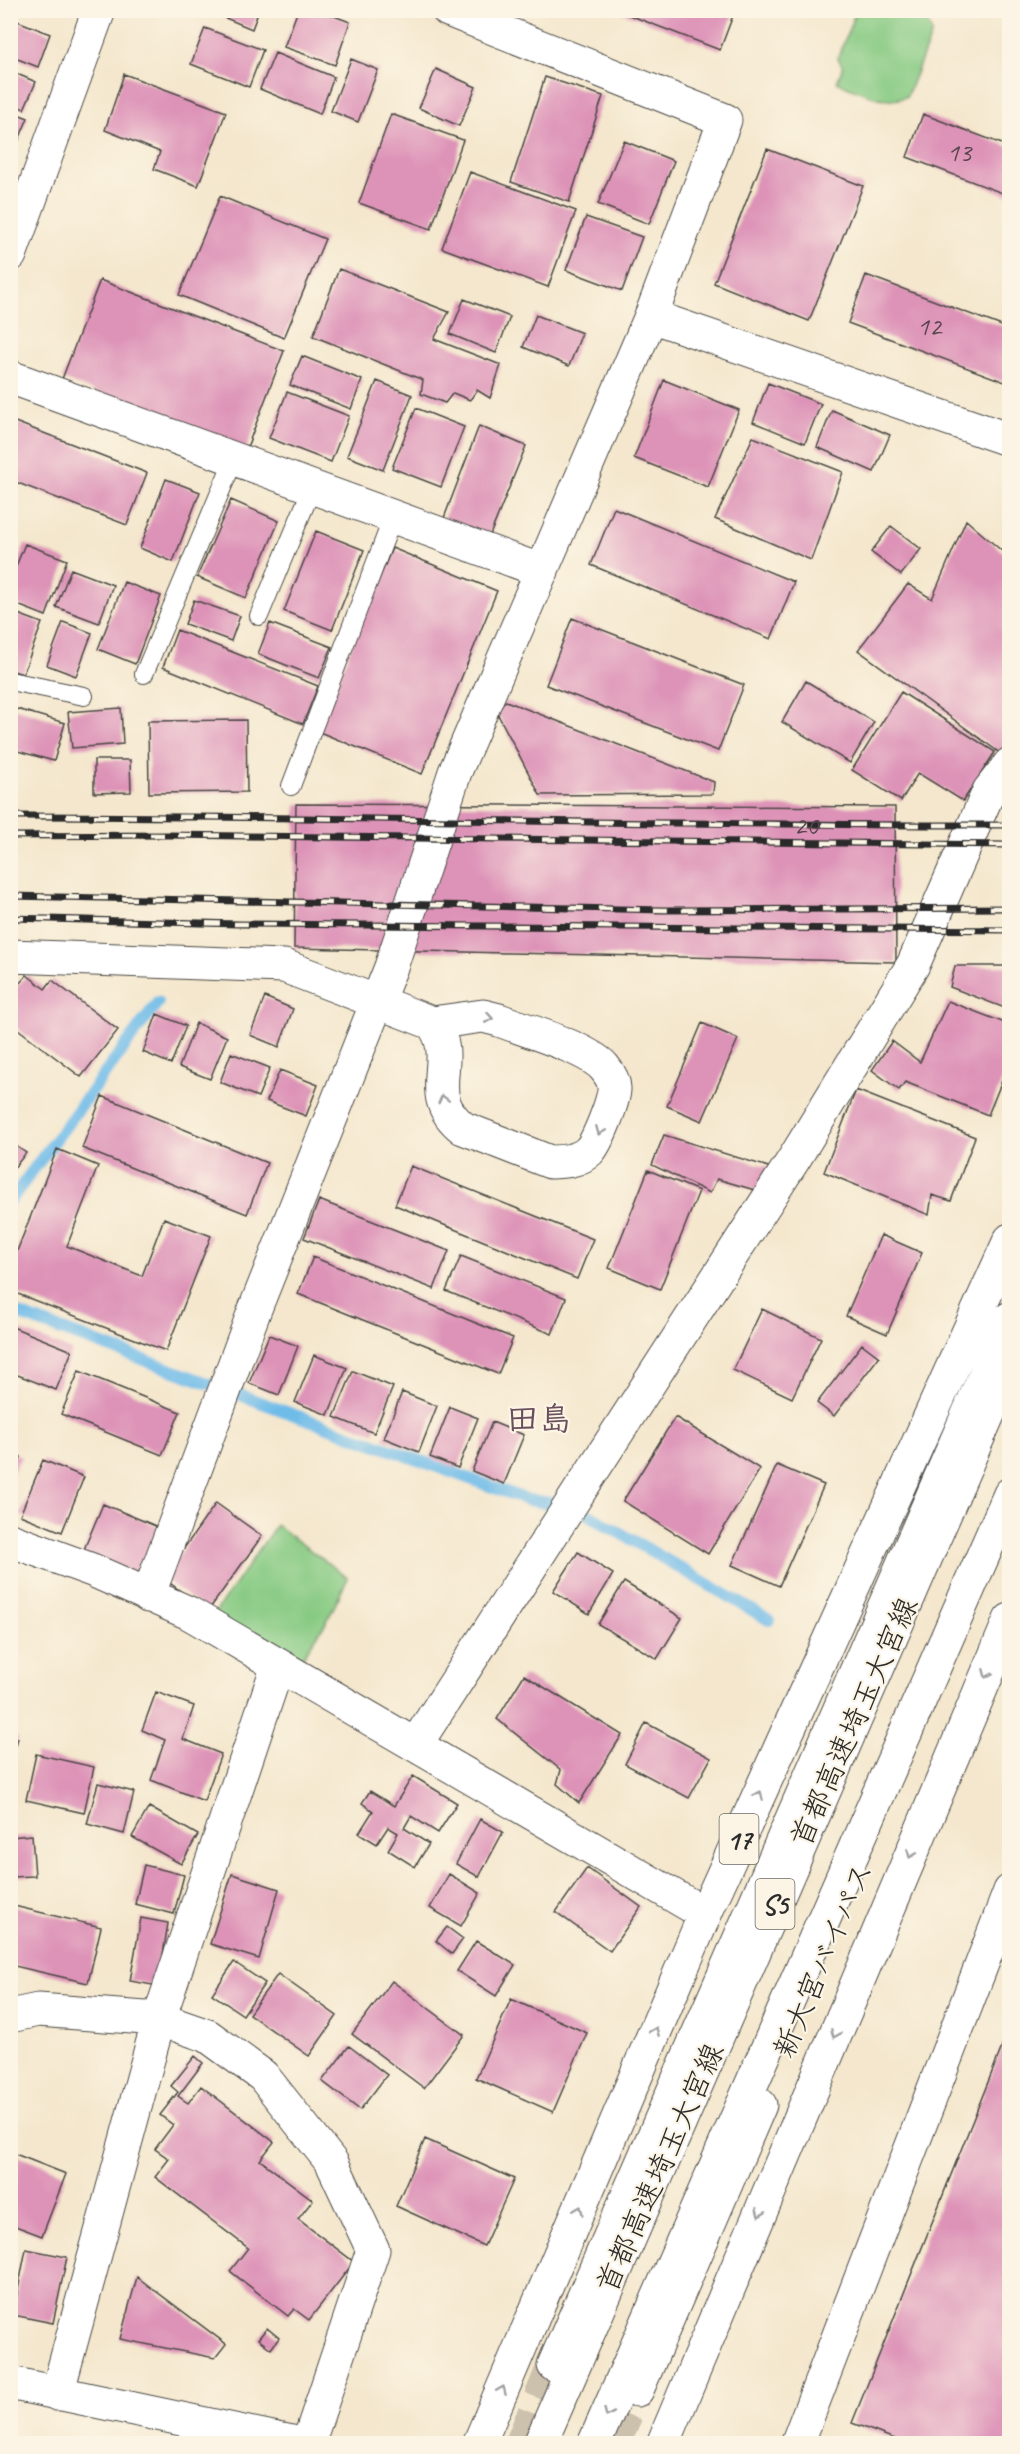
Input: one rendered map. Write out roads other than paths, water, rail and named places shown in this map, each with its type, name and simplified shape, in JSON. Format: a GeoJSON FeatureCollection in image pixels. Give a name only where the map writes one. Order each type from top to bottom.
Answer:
{"type":"FeatureCollection","features":[{"type":"Feature","properties":{"kind":"main road"},"geometry":{"type":"LineString","coordinates":[[10,255],[99,10]]}},
{"type":"Feature","properties":{"kind":"main road"},"geometry":{"type":"LineString","coordinates":[[148,1596],[255,1309],[392,968],[455,772],[651,316],[725,120],[448,10]]}},
{"type":"Feature","properties":{"kind":"main road"},"geometry":{"type":"LineString","coordinates":[[651,316],[1010,440]]}},
{"type":"Feature","properties":{"kind":"main road"},"geometry":{"type":"LineString","coordinates":[[10,377],[542,572]]}},
{"type":"Feature","properties":{"kind":"main road"},"geometry":{"type":"LineString","coordinates":[[416,1744],[787,1169],[907,975],[989,791],[1010,764]]}},
{"type":"Feature","properties":{"kind":"main road"},"geometry":{"type":"LineString","coordinates":[[10,956],[284,966],[432,1023],[483,1016],[499,1020],[593,1057],[612,1078],[615,1088],[613,1099],[588,1153],[569,1161],[550,1162],[463,1128],[453,1120],[446,1110],[440,1084],[444,1055],[443,1044],[432,1023]]}},
{"type":"Feature","properties":{"kind":"main road","name":"17"},"geometry":{"type":"LineString","coordinates":[[479,2444],[705,1914],[1010,1240]]}},
{"type":"Feature","properties":{"kind":"main road","name":"17"},"geometry":{"type":"LineString","coordinates":[[555,2366],[1010,1318]]}},
{"type":"Feature","properties":{"kind":"main road","name":"首都高速埼玉大宮線"},"geometry":{"type":"LineString","coordinates":[[540,2444],[1010,1364]]}},
{"type":"Feature","properties":{"kind":"main road","name":"首都高速埼玉大宮線"},"geometry":{"type":"LineString","coordinates":[[594,2444],[1010,1494]]}},
{"type":"Feature","properties":{"kind":"main road","name":"新大宮バイパス"},"geometry":{"type":"LineString","coordinates":[[637,2390],[1010,1531]]}},
{"type":"Feature","properties":{"kind":"main road"},"geometry":{"type":"LineString","coordinates":[[10,1540],[92,1570],[189,1613],[705,1914]]}},
{"type":"Feature","properties":{"kind":"main road"},"geometry":{"type":"LineString","coordinates":[[663,2444],[1010,1620]]}},
{"type":"Feature","properties":{"kind":"main road"},"geometry":{"type":"LineString","coordinates":[[57,2394],[159,2019],[278,1665]]}},
{"type":"Feature","properties":{"kind":"main road"},"geometry":{"type":"LineString","coordinates":[[797,2444],[1010,1891]]}},
{"type":"Feature","properties":{"kind":"main road"},"geometry":{"type":"LineString","coordinates":[[10,2016],[38,2010],[159,2019],[208,2036],[263,2076],[332,2163],[373,2250],[308,2444]]}},
{"type":"Feature","properties":{"kind":"main road"},"geometry":{"type":"LineString","coordinates":[[10,2383],[301,2444]]}},
{"type":"Feature","properties":{"kind":"lane"},"geometry":{"type":"LineString","coordinates":[[144,674],[234,459]]}},
{"type":"Feature","properties":{"kind":"lane"},"geometry":{"type":"LineString","coordinates":[[260,616],[312,488]]}},
{"type":"Feature","properties":{"kind":"lane"},"geometry":{"type":"LineString","coordinates":[[291,786],[393,517]]}},
{"type":"Feature","properties":{"kind":"lane"},"geometry":{"type":"LineString","coordinates":[[10,681],[84,696]]}},
{"type":"Feature","properties":{"kind":"waterway"},"geometry":{"type":"LineString","coordinates":[[10,1201],[158,1002]]}},
{"type":"Feature","properties":{"kind":"waterway"},"geometry":{"type":"LineString","coordinates":[[10,1311],[528,1500],[574,1506],[769,1620]]}},
{"type":"Feature","properties":{"kind":"tunnel"},"geometry":{"type":"LineString","coordinates":[[521,2444],[554,2365]]}},
{"type":"Feature","properties":{"kind":"tunnel"},"geometry":{"type":"LineString","coordinates":[[613,2444],[637,2390]]}},
{"type":"Feature","properties":{"kind":"railway"},"geometry":{"type":"LineString","coordinates":[[10,816],[1010,825]]}},
{"type":"Feature","properties":{"kind":"railway"},"geometry":{"type":"LineString","coordinates":[[10,836],[168,835],[1010,845]]}},
{"type":"Feature","properties":{"kind":"railway"},"geometry":{"type":"LineString","coordinates":[[10,896],[664,910],[1010,908]]}},
{"type":"Feature","properties":{"kind":"railway"},"geometry":{"type":"LineString","coordinates":[[10,918],[238,924],[1010,930]]}},
{"type":"Feature","properties":{"kind":"district","name":"田島"},"geometry":{"type":"Point","coordinates":[539,1419]}}]}
